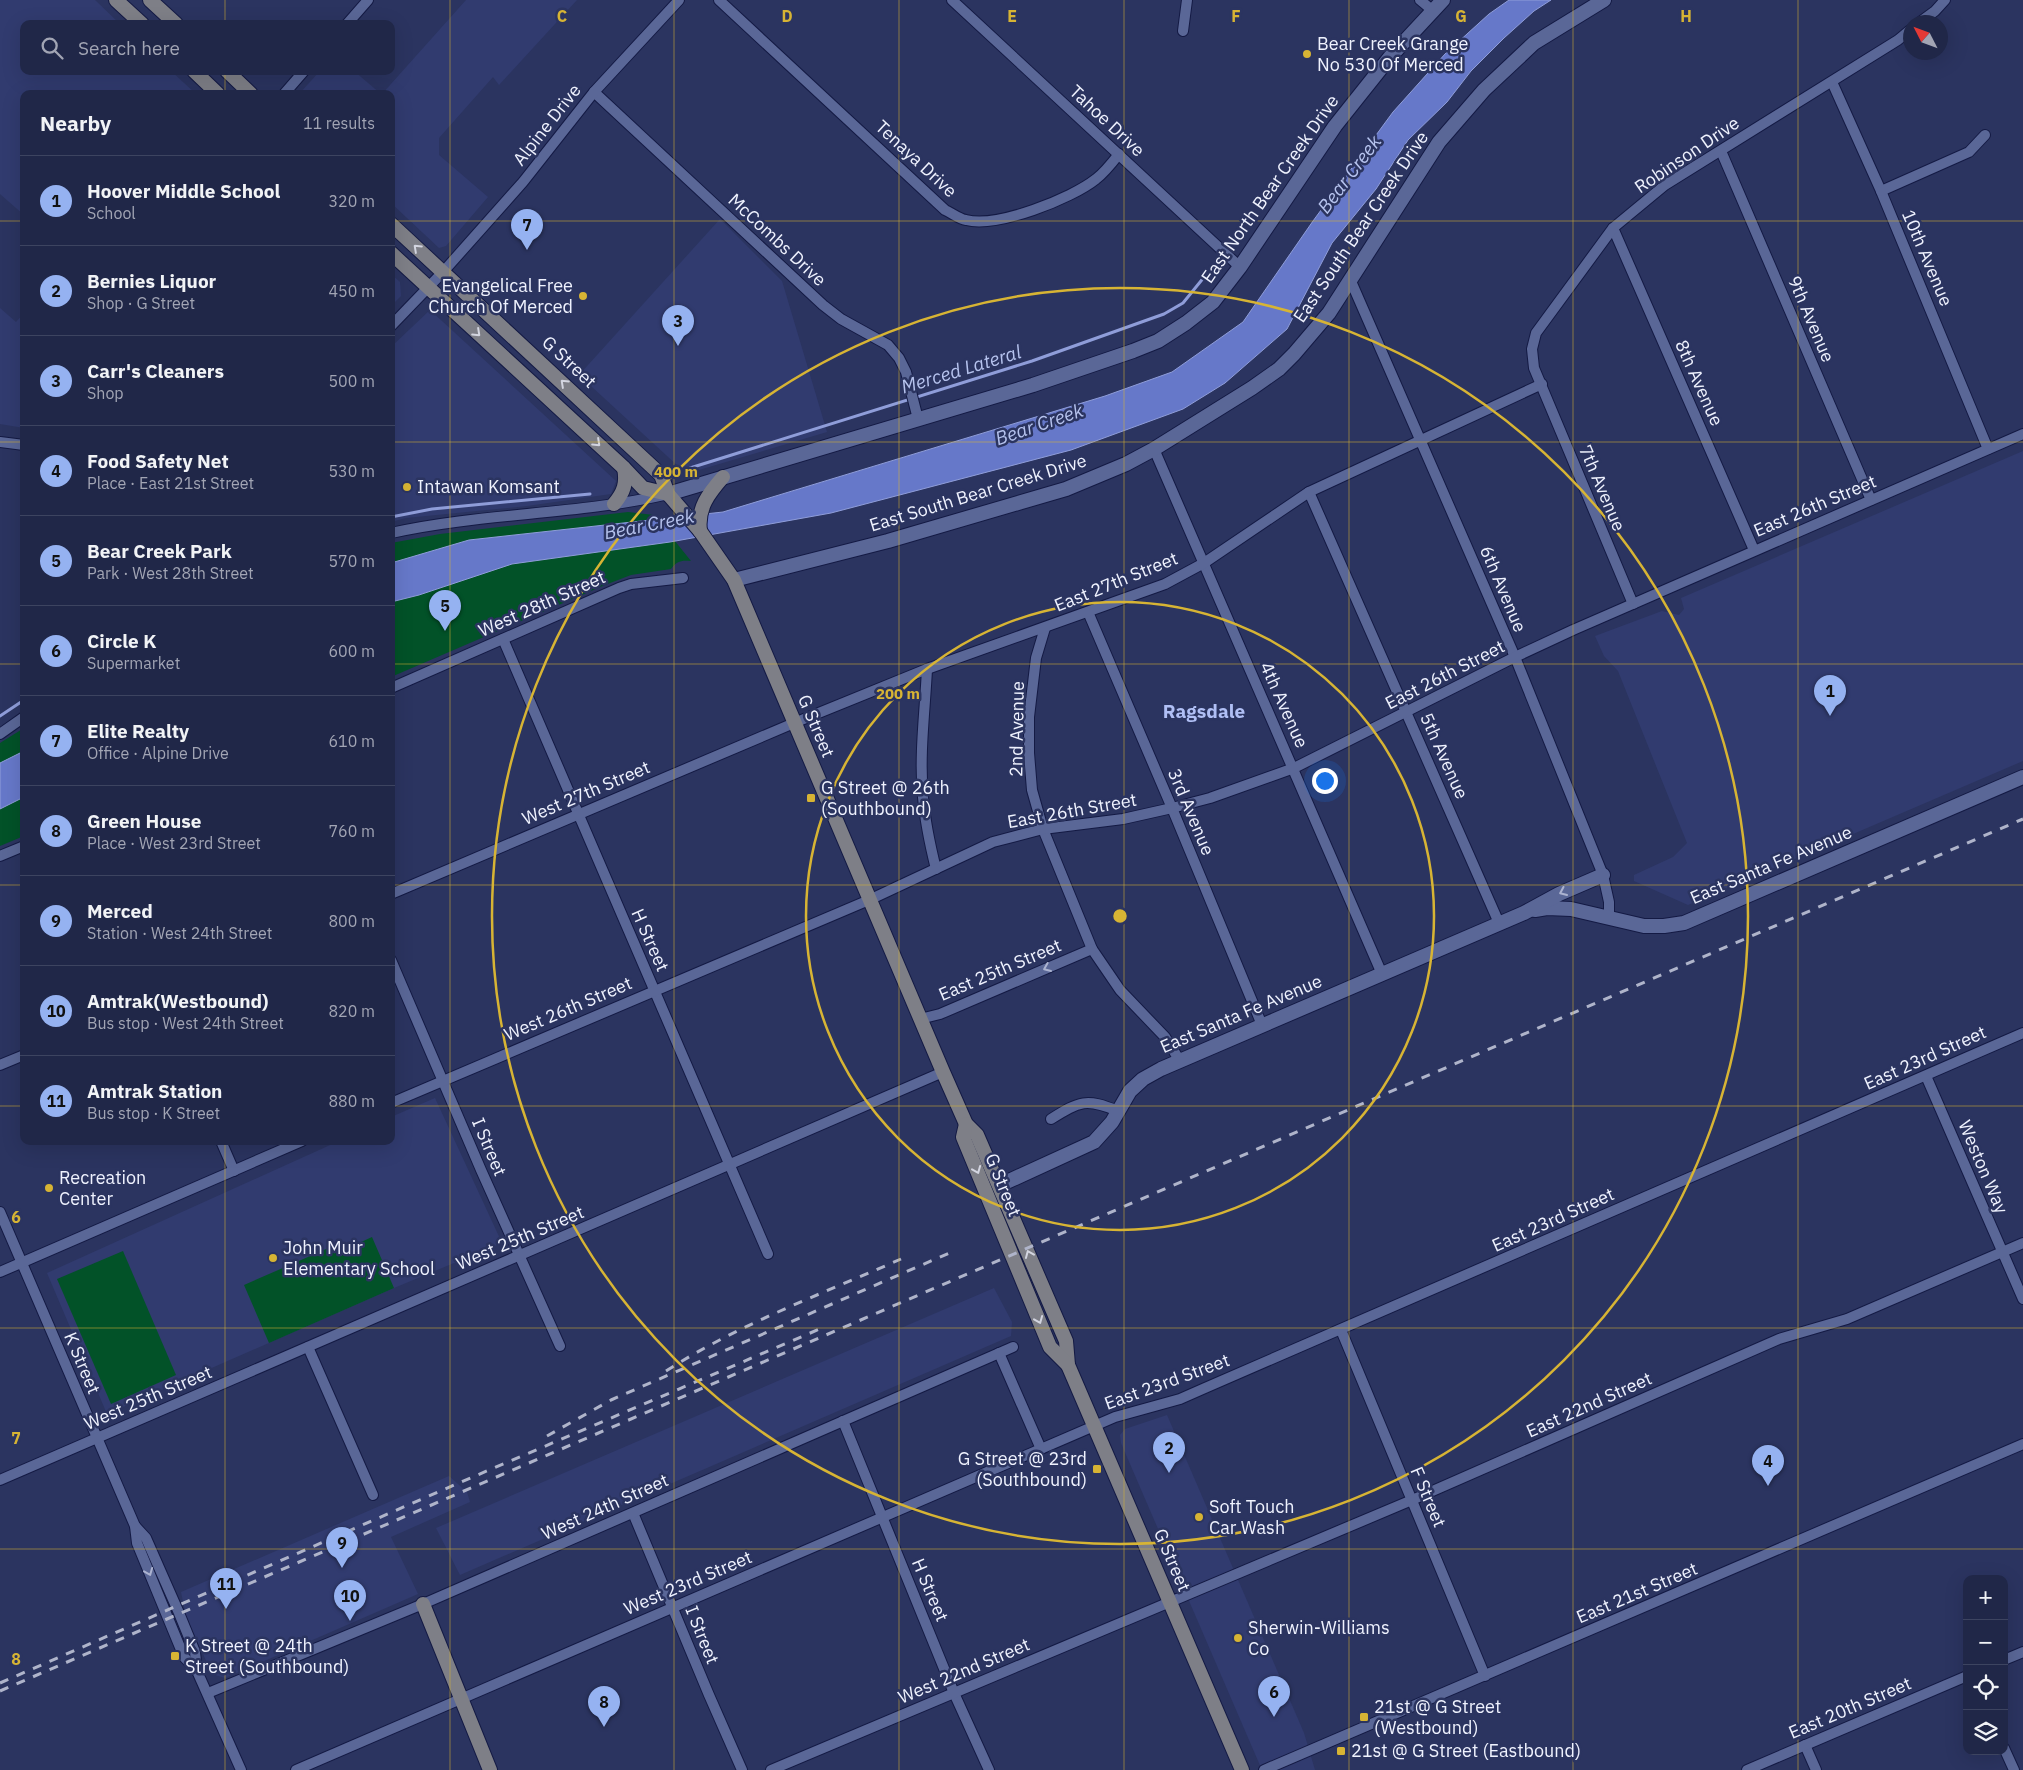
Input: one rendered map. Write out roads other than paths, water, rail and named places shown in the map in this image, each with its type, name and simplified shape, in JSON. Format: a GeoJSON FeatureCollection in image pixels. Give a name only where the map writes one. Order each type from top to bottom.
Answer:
{"type":"FeatureCollection","features":[{"type":"Feature","properties":{"kind":"main road"},"geometry":{"type":"LineString","coordinates":[[116,0],[138,20]]}},
{"type":"Feature","properties":{"kind":"main road"},"geometry":{"type":"LineString","coordinates":[[150,0],[172,20]]}},
{"type":"Feature","properties":{"kind":"main road"},"geometry":{"type":"LineString","coordinates":[[198,75],[214,90]]}},
{"type":"Feature","properties":{"kind":"main road"},"geometry":{"type":"LineString","coordinates":[[231,75],[247,90]]}},
{"type":"Feature","properties":{"kind":"main road","name":"G Street"},"geometry":{"type":"LineString","coordinates":[[395,228],[661,475],[668,494],[700,531],[734,580],[868,900],[943,1072],[966,1124],[977,1136],[1000,1185],[1066,1341],[1068,1365],[1093,1426],[1242,1770]]}},
{"type":"Feature","properties":{"kind":"main road"},"geometry":{"type":"LineString","coordinates":[[395,257],[624,468],[643,488],[668,494]]}},
{"type":"Feature","properties":{"kind":"main road"},"geometry":{"type":"LineString","coordinates":[[614,504],[625,487],[624,468]]}},
{"type":"Feature","properties":{"kind":"main road"},"geometry":{"type":"LineString","coordinates":[[700,531],[699,520],[705,500],[723,477]]}},
{"type":"Feature","properties":{"kind":"main road","name":"G Street"},"geometry":{"type":"LineString","coordinates":[[966,1124],[963,1137],[1050,1347],[1068,1365]]}},
{"type":"Feature","properties":{"kind":"main road"},"geometry":{"type":"LineString","coordinates":[[423,1604],[490,1770]]}},
{"type":"Feature","properties":{"kind":"street"},"geometry":{"type":"LineString","coordinates":[[350,20],[368,0]]}},
{"type":"Feature","properties":{"kind":"street","name":"Alpine Drive"},"geometry":{"type":"LineString","coordinates":[[395,322],[444,272],[523,182],[594,92],[679,0]]}},
{"type":"Feature","properties":{"kind":"street","name":"Tenaya Drive"},"geometry":{"type":"LineString","coordinates":[[719,0],[945,210],[966,220],[988,221],[1020,214],[1056,202],[1096,179],[1119,154]]}},
{"type":"Feature","properties":{"kind":"street","name":"Tahoe Drive"},"geometry":{"type":"LineString","coordinates":[[952,0],[1240,267]]}},
{"type":"Feature","properties":{"kind":"street"},"geometry":{"type":"LineString","coordinates":[[1183,31],[1187,0]]}},
{"type":"Feature","properties":{"kind":"street"},"geometry":{"type":"LineString","coordinates":[[1420,0],[1432,10]]}},
{"type":"Feature","properties":{"kind":"street","name":"East North Bear Creek Drive"},"geometry":{"type":"LineString","coordinates":[[668,494],[917,413],[1033,386],[1158,341],[1186,323],[1213,302],[1240,267],[1335,126],[1390,57],[1443,0]]}},
{"type":"Feature","properties":{"kind":"street","name":"East South Bear Creek Drive"},"geometry":{"type":"LineString","coordinates":[[734,580],[888,540],[1066,489],[1126,464],[1196,425],[1278,369],[1316,330],[1329,313],[1439,142],[1484,90],[1534,43],[1604,0]]}},
{"type":"Feature","properties":{"kind":"street"},"geometry":{"type":"LineString","coordinates":[[1930,15],[1945,0]]}},
{"type":"Feature","properties":{"kind":"street","name":"Robinson Drive"},"geometry":{"type":"LineString","coordinates":[[1542,384],[1534,368],[1532,349],[1536,333],[1613,228],[1664,185],[1832,82],[1903,35]]}},
{"type":"Feature","properties":{"kind":"street"},"geometry":{"type":"LineString","coordinates":[[287,90],[301,75]]}},
{"type":"Feature","properties":{"kind":"street","name":"10th Avenue"},"geometry":{"type":"LineString","coordinates":[[1832,82],[1881,191],[1988,449]]}},
{"type":"Feature","properties":{"kind":"street","name":"McCombs Drive"},"geometry":{"type":"LineString","coordinates":[[594,92],[824,305],[842,319],[888,345],[899,358],[906,372],[917,413]]}},
{"type":"Feature","properties":{"kind":"street"},"geometry":{"type":"LineString","coordinates":[[1881,191],[1969,152],[1985,135]]}},
{"type":"Feature","properties":{"kind":"street","name":"9th Avenue"},"geometry":{"type":"LineString","coordinates":[[1721,151],[1871,500]]}},
{"type":"Feature","properties":{"kind":"street","name":"8th Avenue"},"geometry":{"type":"LineString","coordinates":[[1613,228],[1754,550]]}},
{"type":"Feature","properties":{"kind":"street","name":"6th Avenue"},"geometry":{"type":"LineString","coordinates":[[1350,279],[1514,657],[1603,875],[1609,902],[1609,917]]}},
{"type":"Feature","properties":{"kind":"street","name":"East 27th Street"},"geometry":{"type":"LineString","coordinates":[[794,723],[927,669],[1165,584],[1204,563],[1309,492],[1542,384]]}},
{"type":"Feature","properties":{"kind":"street","name":"7th Avenue"},"geometry":{"type":"LineString","coordinates":[[1542,384],[1633,604]]}},
{"type":"Feature","properties":{"kind":"street","name":"East 26th Street"},"geometry":{"type":"LineString","coordinates":[[868,900],[994,842],[1043,829],[1124,819],[1172,808],[1210,798],[1294,768],[1514,657],[1754,550],[2023,434]]}},
{"type":"Feature","properties":{"kind":"street"},"geometry":{"type":"LineString","coordinates":[[0,442],[20,444]]}},
{"type":"Feature","properties":{"kind":"street","name":"4th Avenue"},"geometry":{"type":"LineString","coordinates":[[1154,449],[1382,974]]}},
{"type":"Feature","properties":{"kind":"street","name":"5th Avenue"},"geometry":{"type":"LineString","coordinates":[[1309,492],[1499,923]]}},
{"type":"Feature","properties":{"kind":"street"},"geometry":{"type":"LineString","coordinates":[[395,532],[429,524],[614,504],[668,494]]}},
{"type":"Feature","properties":{"kind":"street","name":"West 28th Street"},"geometry":{"type":"LineString","coordinates":[[395,686],[619,588],[631,584],[683,578]]}},
{"type":"Feature","properties":{"kind":"street","name":"3rd Avenue"},"geometry":{"type":"LineString","coordinates":[[1088,612],[1262,1025]]}},
{"type":"Feature","properties":{"kind":"street","name":"2nd Avenue"},"geometry":{"type":"LineString","coordinates":[[1045,628],[1036,658],[1029,726],[1032,790],[1043,829],[1092,949],[1120,990],[1165,1036],[1180,1060]]}},
{"type":"Feature","properties":{"kind":"street","name":"H Street"},"geometry":{"type":"LineString","coordinates":[[503,639],[768,1254]]}},
{"type":"Feature","properties":{"kind":"street"},"geometry":{"type":"LineString","coordinates":[[927,669],[922,795],[927,833],[936,869]]}},
{"type":"Feature","properties":{"kind":"street"},"geometry":{"type":"LineString","coordinates":[[0,734],[20,720]]}},
{"type":"Feature","properties":{"kind":"street","name":"West 27th Street"},"geometry":{"type":"LineString","coordinates":[[395,892],[794,723]]}},
{"type":"Feature","properties":{"kind":"street","name":"East Santa Fe Avenue"},"geometry":{"type":"LineString","coordinates":[[1524,913],[1559,908],[1609,917],[1644,926],[1664,926],[1684,922],[2023,777]]}},
{"type":"Feature","properties":{"kind":"street"},"geometry":{"type":"LineString","coordinates":[[0,856],[20,848]]}},
{"type":"Feature","properties":{"kind":"street","name":"East Santa Fe Avenue"},"geometry":{"type":"LineString","coordinates":[[1000,1185],[1089,1145],[1105,1131],[1126,1096],[1143,1079],[1180,1060],[1524,913],[1559,894],[1603,875]]}},
{"type":"Feature","properties":{"kind":"street","name":"West 26th Street"},"geometry":{"type":"LineString","coordinates":[[395,1101],[868,900]]}},
{"type":"Feature","properties":{"kind":"street","name":"East 25th Street"},"geometry":{"type":"LineString","coordinates":[[920,1019],[940,1014],[1092,949]]}},
{"type":"Feature","properties":{"kind":"street","name":"I Street"},"geometry":{"type":"LineString","coordinates":[[395,969],[560,1346]]}},
{"type":"Feature","properties":{"kind":"street","name":"East 23rd Street"},"geometry":{"type":"LineString","coordinates":[[1093,1426],[1128,1412],[1180,1399],[2023,1033]]}},
{"type":"Feature","properties":{"kind":"street"},"geometry":{"type":"LineString","coordinates":[[0,1065],[20,1057]]}},
{"type":"Feature","properties":{"kind":"street","name":"West 25th Street"},"geometry":{"type":"LineString","coordinates":[[0,1480],[520,1257],[943,1072]]}},
{"type":"Feature","properties":{"kind":"street","name":"Weston Way"},"geometry":{"type":"LineString","coordinates":[[1926,1076],[2023,1299]]}},
{"type":"Feature","properties":{"kind":"street"},"geometry":{"type":"LineString","coordinates":[[1051,1119],[1065,1111],[1091,1102],[1118,1110]]}},
{"type":"Feature","properties":{"kind":"street"},"geometry":{"type":"LineString","coordinates":[[223,1145],[234,1171]]}},
{"type":"Feature","properties":{"kind":"street"},"geometry":{"type":"LineString","coordinates":[[0,1272],[293,1145]]}},
{"type":"Feature","properties":{"kind":"street","name":"K Street"},"geometry":{"type":"LineString","coordinates":[[0,1212],[135,1526],[137,1543],[184,1657],[197,1671],[241,1770]]}},
{"type":"Feature","properties":{"kind":"street","name":"East 22nd Street"},"geometry":{"type":"LineString","coordinates":[[1169,1602],[1412,1500],[1779,1339],[1847,1319],[2023,1243]]}},
{"type":"Feature","properties":{"kind":"street","name":"F Street"},"geometry":{"type":"LineString","coordinates":[[1342,1330],[1485,1676]]}},
{"type":"Feature","properties":{"kind":"street"},"geometry":{"type":"LineString","coordinates":[[308,1347],[373,1495]]}},
{"type":"Feature","properties":{"kind":"street","name":"West 24th Street"},"geometry":{"type":"LineString","coordinates":[[208,1693],[423,1604],[1013,1347]]}},
{"type":"Feature","properties":{"kind":"street"},"geometry":{"type":"LineString","coordinates":[[999,1353],[1041,1449]]}},
{"type":"Feature","properties":{"kind":"street","name":"H Street"},"geometry":{"type":"LineString","coordinates":[[843,1421],[954,1693],[989,1770]]}},
{"type":"Feature","properties":{"kind":"street","name":"West 23rd Street"},"geometry":{"type":"LineString","coordinates":[[296,1770],[1093,1426]]}},
{"type":"Feature","properties":{"kind":"street","name":"East 21st Street"},"geometry":{"type":"LineString","coordinates":[[1264,1770],[2023,1444]]}},
{"type":"Feature","properties":{"kind":"street","name":"I Street"},"geometry":{"type":"LineString","coordinates":[[633,1512],[742,1770]]}},
{"type":"Feature","properties":{"kind":"street","name":"West 22nd Street"},"geometry":{"type":"LineString","coordinates":[[771,1770],[1169,1602]]}},
{"type":"Feature","properties":{"kind":"street"},"geometry":{"type":"LineString","coordinates":[[2008,1658],[2023,1652]]}},
{"type":"Feature","properties":{"kind":"street","name":"East 20th Street"},"geometry":{"type":"LineString","coordinates":[[1747,1770],[1963,1678]]}},
{"type":"Feature","properties":{"kind":"street"},"geometry":{"type":"LineString","coordinates":[[1805,1745],[1816,1770]]}},
{"type":"Feature","properties":{"kind":"street"},"geometry":{"type":"LineString","coordinates":[[2007,1755],[2014,1770]]}},
{"type":"Feature","properties":{"kind":"water","name":"Bear Creek"},"geometry":{"type":"Polygon","coordinates":[[[1509,0],[1551,0],[1534,11],[1504,38],[1471,71],[1447,102],[1408,140],[1376,189],[1332,243],[1287,329],[1225,383],[1183,409],[1071,450],[831,513],[670,542],[512,564],[419,595],[395,601],[395,562],[469,540],[723,512],[1105,396],[1172,372],[1243,322],[1313,221],[1393,112],[1445,54],[1489,14],[1509,0]]]}},
{"type":"Feature","properties":{"kind":"water"},"geometry":{"type":"Polygon","coordinates":[[[20,753],[20,799],[0,809],[0,763],[20,753]]]}},
{"type":"Feature","properties":{"kind":"waterway","name":"Merced Lateral"},"geometry":{"type":"LineString","coordinates":[[690,468],[1032,361],[1164,314],[1183,303],[1218,260]]}},
{"type":"Feature","properties":{"kind":"waterway","name":"Merced Lateral"},"geometry":{"type":"LineString","coordinates":[[395,516],[432,509],[590,494]]}},
{"type":"Feature","properties":{"kind":"waterway","name":"Merced Lateral"},"geometry":{"type":"LineString","coordinates":[[0,716],[20,703]]}},
{"type":"Feature","properties":{"kind":"railway"},"geometry":{"type":"LineString","coordinates":[[0,1691],[2023,819]]}},
{"type":"Feature","properties":{"kind":"railway"},"geometry":{"type":"LineString","coordinates":[[547,1436],[611,1400],[954,1251]]}},
{"type":"Feature","properties":{"kind":"railway"},"geometry":{"type":"LineString","coordinates":[[666,1371],[752,1324],[901,1259]]}},
{"type":"Feature","properties":{"kind":"railway"},"geometry":{"type":"LineString","coordinates":[[0,1683],[461,1482],[822,1328]]}},
{"type":"Feature","properties":{"kind":"place","name":"Bear Creek Grange No 530 Of Merced"},"geometry":{"type":"Point","coordinates":[1307,54]}},
{"type":"Feature","properties":{"kind":"place","name":"Elite Realty"},"geometry":{"type":"Point","coordinates":[527,250]}},
{"type":"Feature","properties":{"kind":"place","name":"Evangelical Free Church Of Merced"},"geometry":{"type":"Point","coordinates":[583,296]}},
{"type":"Feature","properties":{"kind":"place","name":"Carr's Cleaners"},"geometry":{"type":"Point","coordinates":[678,346]}},
{"type":"Feature","properties":{"kind":"place","name":"Intawan Komsant"},"geometry":{"type":"Point","coordinates":[407,487]}},
{"type":"Feature","properties":{"kind":"place","name":"Bear Creek Park"},"geometry":{"type":"Point","coordinates":[445,631]}},
{"type":"Feature","properties":{"kind":"place","name":"Hoover Middle School"},"geometry":{"type":"Point","coordinates":[1830,716]}},
{"type":"Feature","properties":{"kind":"place","name":"G Street @ 26th (Southbound)"},"geometry":{"type":"Point","coordinates":[811,798]}},
{"type":"Feature","properties":{"kind":"place","name":"Recreation Center"},"geometry":{"type":"Point","coordinates":[49,1188]}},
{"type":"Feature","properties":{"kind":"place","name":"John Muir Elementary School"},"geometry":{"type":"Point","coordinates":[273,1258]}},
{"type":"Feature","properties":{"kind":"place","name":"G Street @ 23rd (Southbound)"},"geometry":{"type":"Point","coordinates":[1097,1469]}},
{"type":"Feature","properties":{"kind":"place","name":"Bernies Liquor"},"geometry":{"type":"Point","coordinates":[1169,1473]}},
{"type":"Feature","properties":{"kind":"place","name":"Food Safety Net"},"geometry":{"type":"Point","coordinates":[1768,1486]}},
{"type":"Feature","properties":{"kind":"place","name":"Soft Touch Car Wash"},"geometry":{"type":"Point","coordinates":[1199,1517]}},
{"type":"Feature","properties":{"kind":"place","name":"Merced"},"geometry":{"type":"Point","coordinates":[342,1568]}},
{"type":"Feature","properties":{"kind":"place","name":"Amtrak Station"},"geometry":{"type":"Point","coordinates":[226,1609]}},
{"type":"Feature","properties":{"kind":"place","name":"Amtrak(Westbound)"},"geometry":{"type":"Point","coordinates":[350,1621]}},
{"type":"Feature","properties":{"kind":"place","name":"Sherwin-Williams Co"},"geometry":{"type":"Point","coordinates":[1238,1638]}},
{"type":"Feature","properties":{"kind":"place","name":"K Street @ 24th Street (Southbound)"},"geometry":{"type":"Point","coordinates":[175,1656]}},
{"type":"Feature","properties":{"kind":"place","name":"Circle K"},"geometry":{"type":"Point","coordinates":[1274,1717]}},
{"type":"Feature","properties":{"kind":"place","name":"21st @ G Street (Westbound)"},"geometry":{"type":"Point","coordinates":[1364,1717]}},
{"type":"Feature","properties":{"kind":"place","name":"Green House"},"geometry":{"type":"Point","coordinates":[604,1727]}},
{"type":"Feature","properties":{"kind":"place","name":"21st @ G Street (Eastbound)"},"geometry":{"type":"Point","coordinates":[1341,1751]}},
{"type":"Feature","properties":{"kind":"district","name":"Ragsdale"},"geometry":{"type":"Point","coordinates":[1204,711]}}]}
